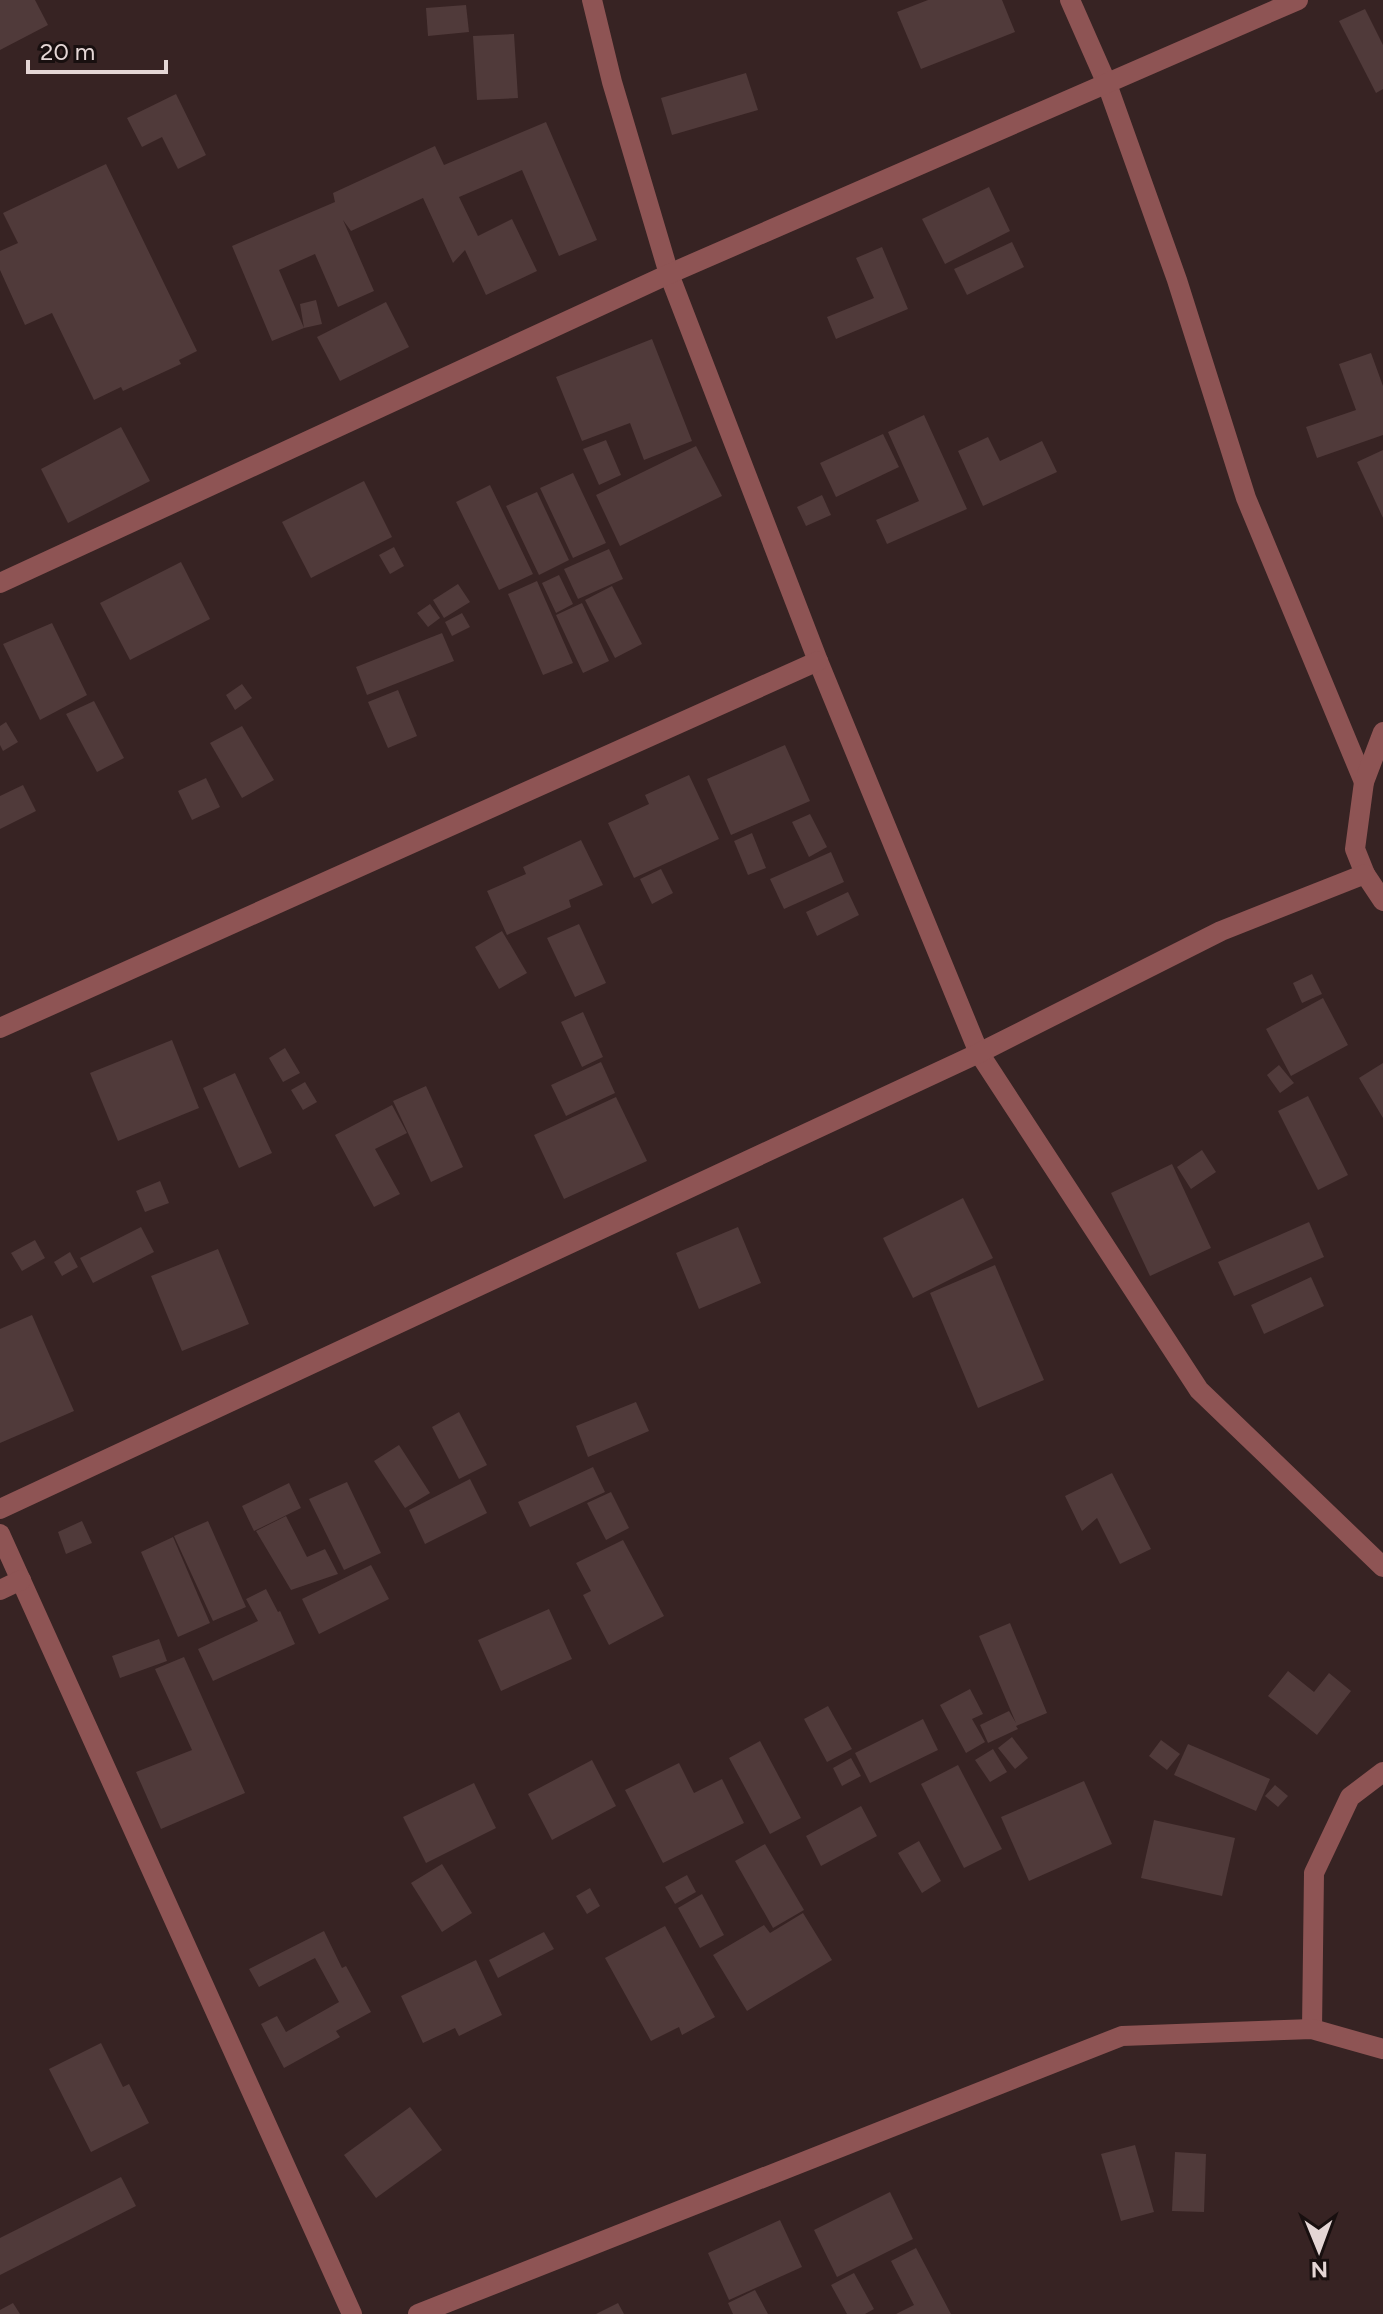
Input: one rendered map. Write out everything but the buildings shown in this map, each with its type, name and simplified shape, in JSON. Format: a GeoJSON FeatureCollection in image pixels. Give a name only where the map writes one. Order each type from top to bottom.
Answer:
{"type":"FeatureCollection","features":[{"type":"Feature","properties":{"kind":"street"},"geometry":{"type":"LineString","coordinates":[[592,0],[612,82],[669,274],[818,661],[979,1053],[1199,1390],[1383,1567]]}},
{"type":"Feature","properties":{"kind":"street"},"geometry":{"type":"LineString","coordinates":[[1070,0],[1107,84],[1177,280],[1246,498],[1364,782]]}},
{"type":"Feature","properties":{"kind":"street"},"geometry":{"type":"LineString","coordinates":[[0,583],[669,274],[1298,0]]}},
{"type":"Feature","properties":{"kind":"street"},"geometry":{"type":"LineString","coordinates":[[0,1028],[818,661]]}},
{"type":"Feature","properties":{"kind":"street"},"geometry":{"type":"LineString","coordinates":[[1383,732],[1364,782],[1355,849],[1365,874],[1383,901]]}},
{"type":"Feature","properties":{"kind":"street"},"geometry":{"type":"LineString","coordinates":[[0,1509],[979,1053],[1221,931],[1365,874]]}},
{"type":"Feature","properties":{"kind":"street"},"geometry":{"type":"LineString","coordinates":[[0,1534],[352,2314]]}},
{"type":"Feature","properties":{"kind":"street"},"geometry":{"type":"LineString","coordinates":[[0,1590],[21,1580]]}},
{"type":"Feature","properties":{"kind":"street"},"geometry":{"type":"LineString","coordinates":[[1312,2029],[1314,1873],[1350,1797],[1383,1772]]}},
{"type":"Feature","properties":{"kind":"street"},"geometry":{"type":"LineString","coordinates":[[418,2314],[1122,2036],[1312,2029],[1383,2049]]}}]}
